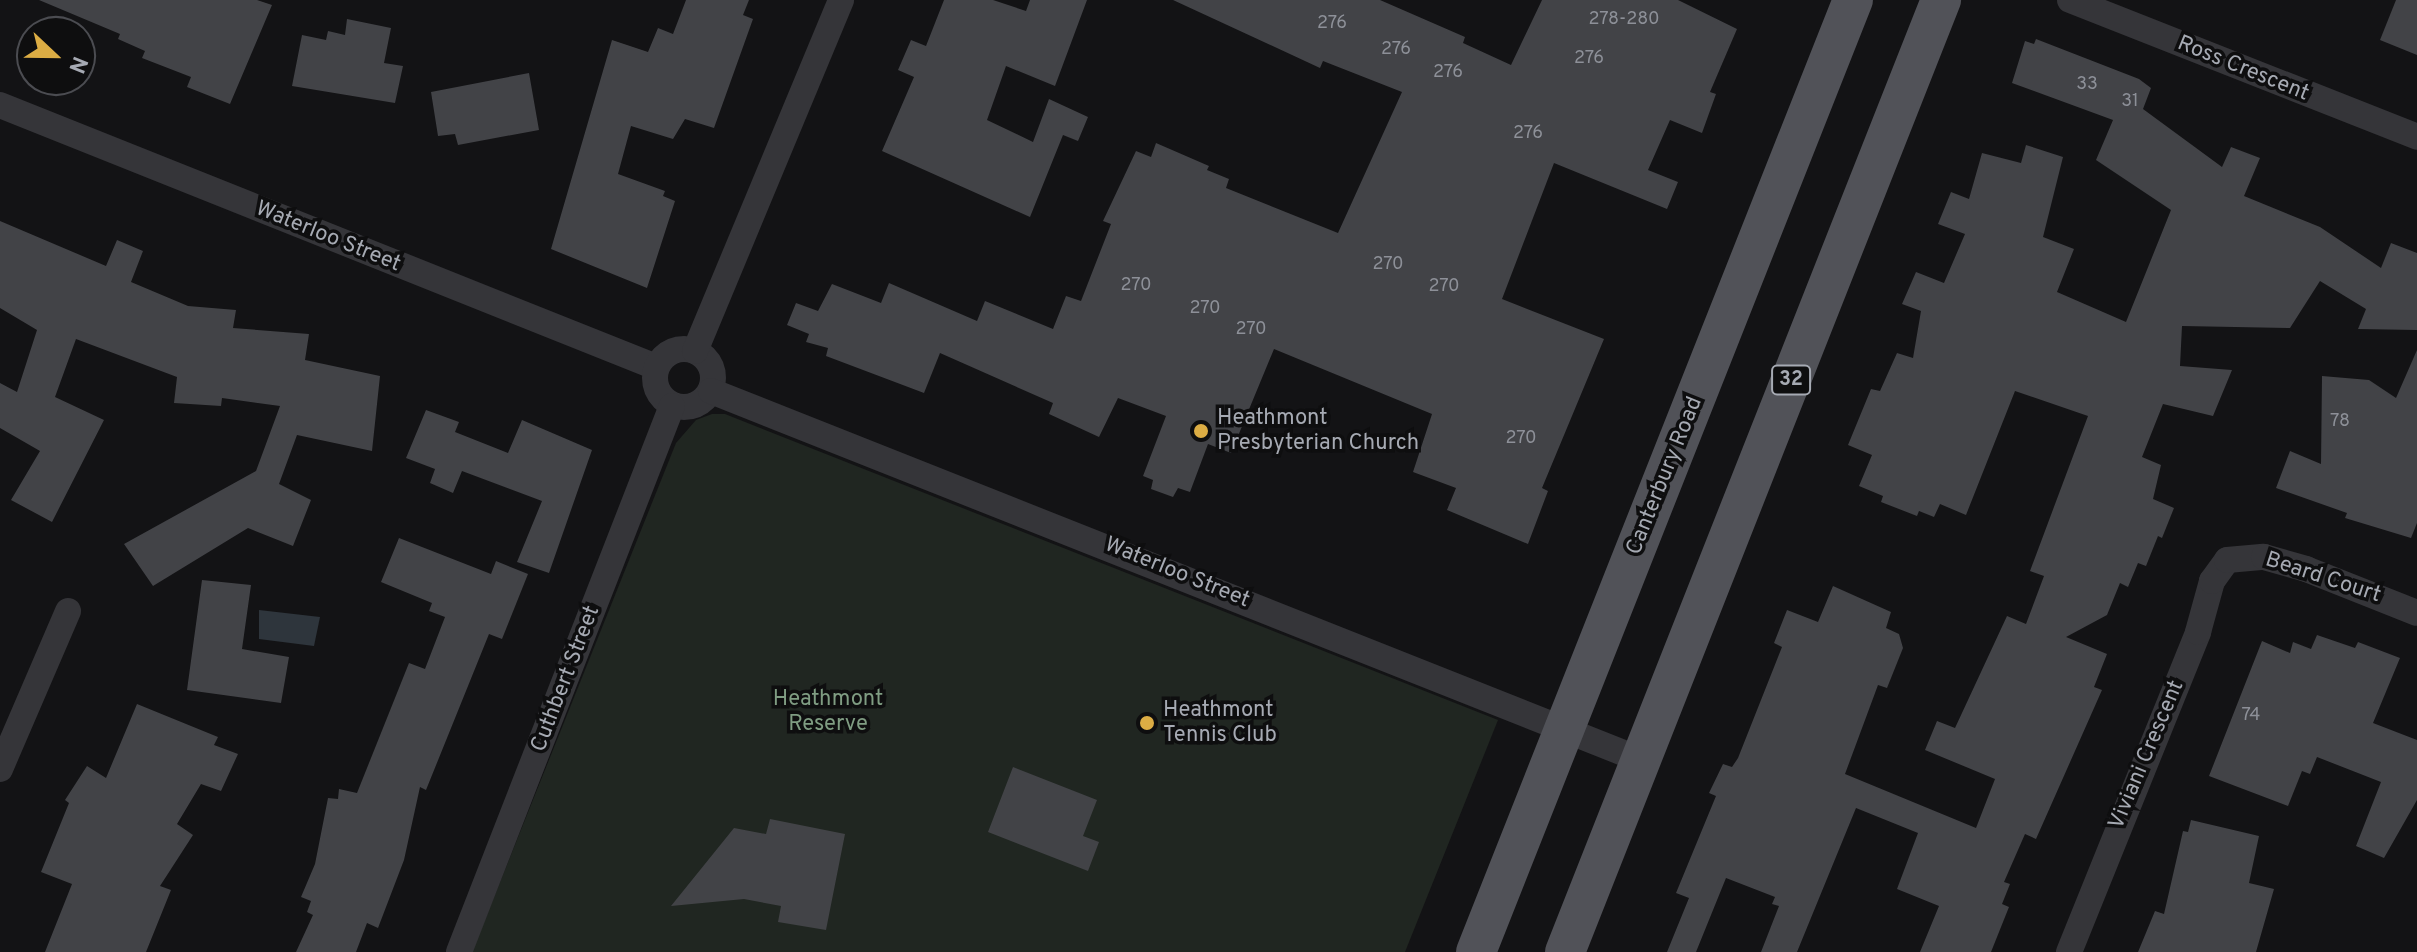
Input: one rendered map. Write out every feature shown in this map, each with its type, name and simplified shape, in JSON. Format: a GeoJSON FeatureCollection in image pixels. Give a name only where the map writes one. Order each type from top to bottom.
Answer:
{"type":"FeatureCollection","features":[{"type":"Feature","properties":{"kind":"main road","name":"Canterbury Road"},"geometry":{"type":"LineString","coordinates":[[1476,952],[1853,0]]}},
{"type":"Feature","properties":{"kind":"main road","name":"32"},"geometry":{"type":"LineString","coordinates":[[1565,952],[1941,0]]}},
{"type":"Feature","properties":{"kind":"street"},"geometry":{"type":"LineString","coordinates":[[695,351],[841,0]]}},
{"type":"Feature","properties":{"kind":"street","name":"Ross Crescent"},"geometry":{"type":"LineString","coordinates":[[2070,0],[2417,137]]}},
{"type":"Feature","properties":{"kind":"street","name":"Waterloo Street"},"geometry":{"type":"LineString","coordinates":[[0,105],[656,367]]}},
{"type":"Feature","properties":{"kind":"street"},"geometry":{"type":"LineString","coordinates":[[673,351],[695,351],[712,367],[711,391],[695,406],[672,406],[657,390],[656,367],[673,351]]}},
{"type":"Feature","properties":{"kind":"street","name":"Waterloo Street"},"geometry":{"type":"LineString","coordinates":[[711,391],[1641,760]]}},
{"type":"Feature","properties":{"kind":"street","name":"Cuthbert Street"},"geometry":{"type":"LineString","coordinates":[[459,952],[672,406]]}},
{"type":"Feature","properties":{"kind":"street","name":"Beard Court"},"geometry":{"type":"LineString","coordinates":[[2227,560],[2264,557],[2306,569],[2417,613]]}},
{"type":"Feature","properties":{"kind":"street","name":"Viviani Crescent"},"geometry":{"type":"LineString","coordinates":[[2069,952],[2198,632],[2212,581],[2227,560]]}},
{"type":"Feature","properties":{"kind":"street"},"geometry":{"type":"LineString","coordinates":[[0,769],[68,611]]}},
{"type":"Feature","properties":{"kind":"green space","name":"Heathmont Reserve"},"geometry":{"type":"Polygon","coordinates":[[[712,414],[725,414],[1498,720],[1405,952],[472,952],[676,443],[696,420],[712,414]]]}},
{"type":"Feature","properties":{"kind":"shaded area"},"geometry":{"type":"Polygon","coordinates":[[[259,610],[320,617],[314,646],[259,639],[259,610]]]}},
{"type":"Feature","properties":{"kind":"building"},"geometry":{"type":"Polygon","coordinates":[[[39,0],[257,0],[272,5],[230,104],[187,87],[191,77],[142,58],[145,51],[118,39],[120,34],[96,24],[96,16],[77,16],[39,0]]]}},
{"type":"Feature","properties":{"kind":"building"},"geometry":{"type":"Polygon","coordinates":[[[686,0],[749,0],[743,15],[753,19],[714,128],[685,119],[673,139],[631,126],[618,174],[665,191],[663,196],[675,201],[647,288],[551,249],[612,40],[648,52],[658,28],[673,34],[686,0]]]}},
{"type":"Feature","properties":{"kind":"building"},"geometry":{"type":"Polygon","coordinates":[[[944,0],[993,0],[1026,11],[1030,0],[1087,0],[1055,86],[1006,66],[987,120],[1033,142],[1049,99],[1088,117],[1078,141],[1063,135],[1030,217],[882,151],[914,77],[898,70],[911,40],[926,46],[944,0]]]}},
{"type":"Feature","properties":{"kind":"building"},"geometry":{"type":"Polygon","coordinates":[[[1173,0],[1380,0],[1465,37],[1463,43],[1511,65],[1542,0],[1678,0],[1737,29],[1710,92],[1716,94],[1702,133],[1670,120],[1648,170],[1678,182],[1667,209],[1554,163],[1502,299],[1604,339],[1542,488],[1548,491],[1528,544],[1447,510],[1456,488],[1413,472],[1432,414],[1274,349],[1231,453],[1208,444],[1190,492],[1178,488],[1173,497],[1151,489],[1153,480],[1143,476],[1166,416],[1118,398],[1099,437],[1049,414],[1053,403],[940,353],[924,393],[826,356],[828,348],[806,342],[809,334],[787,325],[796,303],[818,311],[832,284],[881,303],[889,283],[977,321],[985,301],[1053,329],[1066,296],[1081,301],[1111,224],[1103,221],[1136,151],[1151,157],[1156,143],[1209,166],[1207,170],[1229,179],[1226,188],[1338,233],[1402,92],[1323,61],[1320,68],[1173,0]]]}},
{"type":"Feature","properties":{"kind":"building"},"geometry":{"type":"Polygon","coordinates":[[[2396,0],[2417,0],[2417,55],[2380,40],[2396,0]]]}},
{"type":"Feature","properties":{"kind":"building"},"geometry":{"type":"Polygon","coordinates":[[[347,19],[391,28],[384,63],[403,66],[395,103],[292,86],[302,35],[326,40],[328,31],[345,35],[347,19]]]}},
{"type":"Feature","properties":{"kind":"building"},"geometry":{"type":"Polygon","coordinates":[[[2036,39],[2139,79],[2151,88],[2143,109],[2222,167],[2231,147],[2260,158],[2244,196],[2320,227],[2381,268],[2391,243],[2417,253],[2417,330],[2358,329],[2366,309],[2320,281],[2290,328],[2182,326],[2180,366],[2232,370],[2213,416],[2163,404],[2142,457],[2161,465],[2153,499],[2174,508],[2162,538],[2158,536],[2146,566],[2138,563],[2128,587],[2120,583],[2107,615],[2066,637],[2107,654],[2094,687],[2102,690],[2036,839],[2025,834],[2004,882],[2010,884],[2002,904],[2009,907],[1991,952],[1920,952],[1939,906],[1897,889],[1918,833],[1856,808],[1797,952],[1761,952],[1779,906],[1772,904],[1775,897],[1726,878],[1696,952],[1667,952],[1689,898],[1676,893],[1716,796],[1709,793],[1723,764],[1732,767],[1738,758],[1782,647],[1774,643],[1787,610],[1818,622],[1833,586],[1891,612],[1886,628],[1899,634],[1903,648],[1887,688],[1878,685],[1845,774],[1976,828],[1995,779],[1925,750],[1937,721],[1955,728],[2007,616],[2026,624],[2044,576],[2030,571],[2088,416],[2015,391],[1966,515],[1940,504],[1934,517],[1919,511],[1917,516],[1881,502],[1883,496],[1859,486],[1872,455],[1848,445],[1871,389],[1880,391],[1897,353],[1913,358],[1921,311],[1902,304],[1916,272],[1944,283],[1965,234],[1938,224],[1951,192],[1969,199],[1982,153],[2021,163],[2026,145],[2063,157],[2043,237],[2074,249],[2057,292],[2126,322],[2171,210],[2096,160],[2113,120],[2012,83],[2025,41],[2034,44],[2036,39]]]}},
{"type":"Feature","properties":{"kind":"building"},"geometry":{"type":"Polygon","coordinates":[[[529,73],[539,130],[458,145],[455,134],[438,136],[431,92],[529,73]]]}},
{"type":"Feature","properties":{"kind":"building"},"geometry":{"type":"Polygon","coordinates":[[[0,221],[106,266],[117,240],[143,251],[131,282],[188,306],[236,310],[233,328],[309,334],[305,360],[380,376],[372,451],[297,435],[279,484],[311,500],[293,546],[248,528],[153,586],[124,544],[256,471],[280,406],[222,398],[221,406],[174,403],[177,377],[76,339],[55,397],[104,420],[52,522],[11,500],[40,451],[0,428],[0,383],[17,392],[37,330],[0,308],[0,221]]]}},
{"type":"Feature","properties":{"kind":"building"},"geometry":{"type":"Polygon","coordinates":[[[2417,350],[2417,523],[2411,538],[2345,518],[2347,513],[2276,488],[2290,451],[2321,464],[2322,376],[2369,380],[2396,398],[2417,350]]]}},
{"type":"Feature","properties":{"kind":"building"},"geometry":{"type":"Polygon","coordinates":[[[426,410],[459,422],[455,432],[508,453],[522,420],[592,450],[549,573],[517,562],[542,501],[462,471],[453,493],[430,483],[435,469],[406,458],[426,410]]]}},
{"type":"Feature","properties":{"kind":"building"},"geometry":{"type":"Polygon","coordinates":[[[399,538],[491,574],[496,561],[528,574],[502,639],[489,634],[426,790],[420,787],[404,860],[378,928],[367,923],[356,952],[296,952],[313,915],[307,912],[311,901],[301,897],[315,864],[328,798],[338,799],[339,789],[357,793],[409,663],[425,669],[445,617],[429,611],[432,603],[381,582],[399,538]]]}},
{"type":"Feature","properties":{"kind":"building"},"geometry":{"type":"Polygon","coordinates":[[[202,580],[251,585],[242,649],[289,657],[281,703],[187,690],[202,580]]]}},
{"type":"Feature","properties":{"kind":"building"},"geometry":{"type":"Polygon","coordinates":[[[2317,635],[2355,648],[2358,642],[2400,658],[2373,723],[2417,740],[2417,800],[2384,858],[2356,846],[2381,782],[2317,757],[2310,774],[2302,771],[2288,806],[2209,776],[2262,641],[2290,653],[2293,642],[2311,649],[2317,635]]]}},
{"type":"Feature","properties":{"kind":"building"},"geometry":{"type":"Polygon","coordinates":[[[137,704],[218,737],[214,745],[238,754],[221,791],[201,784],[177,824],[193,835],[160,886],[171,890],[146,952],[45,952],[72,884],[41,872],[69,803],[65,800],[87,766],[106,778],[137,704]]]}},
{"type":"Feature","properties":{"kind":"building"},"geometry":{"type":"Polygon","coordinates":[[[1013,767],[1097,800],[1083,836],[1099,842],[1088,871],[988,832],[1013,767]]]}},
{"type":"Feature","properties":{"kind":"building"},"geometry":{"type":"Polygon","coordinates":[[[770,819],[845,834],[826,930],[778,922],[781,906],[744,899],[671,906],[734,828],[766,834],[770,819]]]}},
{"type":"Feature","properties":{"kind":"building"},"geometry":{"type":"Polygon","coordinates":[[[2191,820],[2259,836],[2249,883],[2274,889],[2256,952],[2138,952],[2155,911],[2164,914],[2183,831],[2188,832],[2191,820]]]}},
{"type":"Feature","properties":{"kind":"place","name":"Heathmont Presbyterian Church"},"geometry":{"type":"Point","coordinates":[1201,431]}},
{"type":"Feature","properties":{"kind":"place","name":"Heathmont Tennis Club"},"geometry":{"type":"Point","coordinates":[1147,723]}}]}
